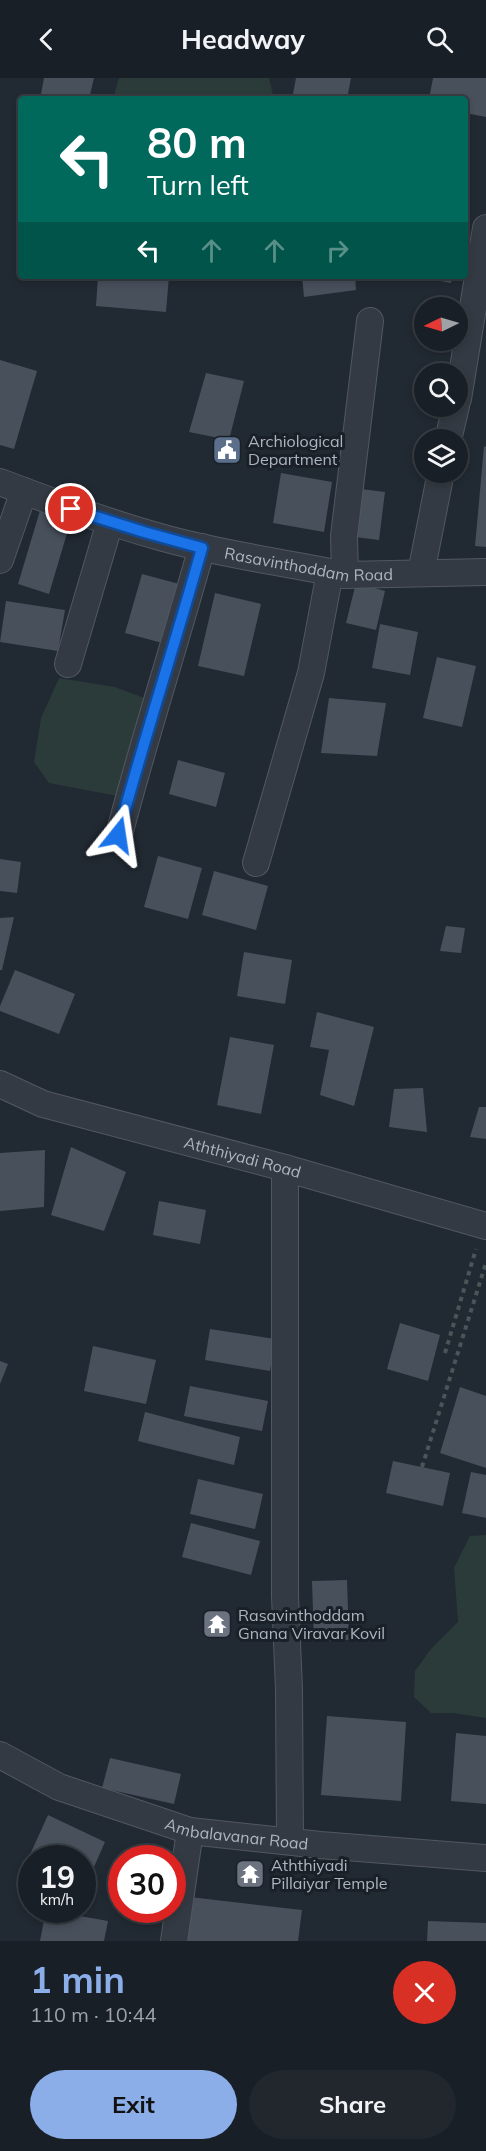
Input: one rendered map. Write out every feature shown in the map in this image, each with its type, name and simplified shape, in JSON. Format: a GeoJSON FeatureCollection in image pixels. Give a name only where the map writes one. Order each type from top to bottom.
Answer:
{"type":"FeatureCollection","features":[{"type":"Feature","properties":{"kind":"street"},"geometry":{"type":"LineString","coordinates":[[464,363],[486,228]]}},
{"type":"Feature","properties":{"kind":"street"},"geometry":{"type":"LineString","coordinates":[[256,863],[338,573],[370,321]]}},
{"type":"Feature","properties":{"kind":"street","name":"Rasavinthoddam Road"},"geometry":{"type":"LineString","coordinates":[[0,482],[110,522],[202,548],[338,573],[486,572]]}},
{"type":"Feature","properties":{"kind":"street"},"geometry":{"type":"LineString","coordinates":[[421,573],[439,483]]}},
{"type":"Feature","properties":{"kind":"street"},"geometry":{"type":"LineString","coordinates":[[0,560],[24,491]]}},
{"type":"Feature","properties":{"kind":"street"},"geometry":{"type":"LineString","coordinates":[[68,664],[110,522]]}},
{"type":"Feature","properties":{"kind":"street"},"geometry":{"type":"LineString","coordinates":[[118,835],[155,702],[202,548]]}},
{"type":"Feature","properties":{"kind":"street","name":"Aththiyadi Road"},"geometry":{"type":"LineString","coordinates":[[0,1084],[43,1104],[285,1168],[484,1225]]}},
{"type":"Feature","properties":{"kind":"street"},"geometry":{"type":"LineString","coordinates":[[285,1168],[285,1596],[289,1689],[290,1841]]}},
{"type":"Feature","properties":{"kind":"street","name":"Ambalavanar Road"},"geometry":{"type":"LineString","coordinates":[[0,1755],[59,1787],[190,1831],[486,1858]]}},
{"type":"Feature","properties":{"kind":"street"},"geometry":{"type":"LineString","coordinates":[[174,1941],[190,1831]]}},
{"type":"Feature","properties":{"kind":"path"},"geometry":{"type":"LineString","coordinates":[[444,1353],[484,1225]]}},
{"type":"Feature","properties":{"kind":"path"},"geometry":{"type":"LineString","coordinates":[[422,1467],[486,1263]]}},
{"type":"Feature","properties":{"kind":"shaded area"},"geometry":{"type":"Polygon","coordinates":[[[119,78],[269,78],[273,96],[114,96],[119,78]]]}},
{"type":"Feature","properties":{"kind":"shaded area"},"geometry":{"type":"Polygon","coordinates":[[[59,678],[115,687],[155,702],[128,798],[49,783],[34,762],[41,718],[59,678]]]}},
{"type":"Feature","properties":{"kind":"shaded area"},"geometry":{"type":"Polygon","coordinates":[[[486,1535],[486,1718],[453,1713],[431,1713],[414,1697],[415,1671],[431,1649],[458,1622],[454,1568],[470,1536],[486,1535]]]}},
{"type":"Feature","properties":{"kind":"building"},"geometry":{"type":"Polygon","coordinates":[[[44,78],[94,78],[90,96],[41,96],[44,78]]]}},
{"type":"Feature","properties":{"kind":"building"},"geometry":{"type":"Polygon","coordinates":[[[296,78],[351,78],[348,96],[293,96],[296,78]]]}},
{"type":"Feature","properties":{"kind":"building"},"geometry":{"type":"Polygon","coordinates":[[[433,78],[486,78],[486,117],[468,114],[468,96],[430,96],[433,78]]]}},
{"type":"Feature","properties":{"kind":"building"},"geometry":{"type":"Polygon","coordinates":[[[98,279],[169,279],[166,312],[96,306],[98,279]]]}},
{"type":"Feature","properties":{"kind":"building"},"geometry":{"type":"Polygon","coordinates":[[[302,279],[355,279],[356,290],[304,297],[302,279]]]}},
{"type":"Feature","properties":{"kind":"building"},"geometry":{"type":"Polygon","coordinates":[[[430,279],[452,279],[451,283],[430,279]]]}},
{"type":"Feature","properties":{"kind":"building"},"geometry":{"type":"Polygon","coordinates":[[[0,360],[37,371],[14,449],[0,445],[0,360]]]}},
{"type":"Feature","properties":{"kind":"building"},"geometry":{"type":"Polygon","coordinates":[[[206,373],[244,381],[229,440],[189,432],[206,373]]]}},
{"type":"Feature","properties":{"kind":"building"},"geometry":{"type":"Polygon","coordinates":[[[484,446],[486,447],[486,547],[475,546],[484,446]]]}},
{"type":"Feature","properties":{"kind":"building"},"geometry":{"type":"Polygon","coordinates":[[[281,473],[332,482],[324,532],[273,523],[281,473]]]}},
{"type":"Feature","properties":{"kind":"building"},"geometry":{"type":"Polygon","coordinates":[[[353,488],[385,492],[379,540],[347,536],[353,488]]]}},
{"type":"Feature","properties":{"kind":"building"},"geometry":{"type":"Polygon","coordinates":[[[42,504],[73,513],[49,594],[18,584],[42,504]]]}},
{"type":"Feature","properties":{"kind":"building"},"geometry":{"type":"Polygon","coordinates":[[[142,574],[183,585],[166,644],[125,633],[142,574]]]}},
{"type":"Feature","properties":{"kind":"building"},"geometry":{"type":"Polygon","coordinates":[[[356,583],[385,591],[376,630],[346,623],[356,583]]]}},
{"type":"Feature","properties":{"kind":"building"},"geometry":{"type":"Polygon","coordinates":[[[215,593],[261,604],[244,676],[198,666],[215,593]]]}},
{"type":"Feature","properties":{"kind":"building"},"geometry":{"type":"Polygon","coordinates":[[[6,601],[65,610],[58,651],[0,642],[6,601]]]}},
{"type":"Feature","properties":{"kind":"building"},"geometry":{"type":"Polygon","coordinates":[[[380,624],[418,632],[410,675],[372,668],[380,624]]]}},
{"type":"Feature","properties":{"kind":"building"},"geometry":{"type":"Polygon","coordinates":[[[437,657],[476,666],[462,727],[423,718],[437,657]]]}},
{"type":"Feature","properties":{"kind":"building"},"geometry":{"type":"Polygon","coordinates":[[[329,698],[386,703],[377,756],[321,753],[329,698]]]}},
{"type":"Feature","properties":{"kind":"building"},"geometry":{"type":"Polygon","coordinates":[[[178,760],[225,773],[216,807],[169,794],[178,760]]]}},
{"type":"Feature","properties":{"kind":"building"},"geometry":{"type":"Polygon","coordinates":[[[158,856],[202,868],[188,919],[144,907],[158,856]]]}},
{"type":"Feature","properties":{"kind":"building"},"geometry":{"type":"Polygon","coordinates":[[[0,859],[21,862],[17,893],[0,891],[0,859]]]}},
{"type":"Feature","properties":{"kind":"building"},"geometry":{"type":"Polygon","coordinates":[[[214,871],[268,886],[256,930],[202,915],[214,871]]]}},
{"type":"Feature","properties":{"kind":"building"},"geometry":{"type":"Polygon","coordinates":[[[14,917],[2,970],[0,970],[0,918],[14,917]]]}},
{"type":"Feature","properties":{"kind":"building"},"geometry":{"type":"Polygon","coordinates":[[[446,926],[465,928],[461,953],[440,951],[446,926]]]}},
{"type":"Feature","properties":{"kind":"building"},"geometry":{"type":"Polygon","coordinates":[[[244,952],[292,960],[285,1004],[237,996],[244,952]]]}},
{"type":"Feature","properties":{"kind":"building"},"geometry":{"type":"Polygon","coordinates":[[[15,970],[75,994],[59,1034],[0,1011],[15,970]]]}},
{"type":"Feature","properties":{"kind":"building"},"geometry":{"type":"Polygon","coordinates":[[[317,1012],[374,1027],[354,1106],[320,1095],[329,1050],[310,1047],[317,1012]]]}},
{"type":"Feature","properties":{"kind":"building"},"geometry":{"type":"Polygon","coordinates":[[[230,1037],[274,1045],[261,1114],[217,1105],[230,1037]]]}},
{"type":"Feature","properties":{"kind":"building"},"geometry":{"type":"Polygon","coordinates":[[[423,1088],[427,1132],[389,1127],[394,1089],[423,1088]]]}},
{"type":"Feature","properties":{"kind":"building"},"geometry":{"type":"Polygon","coordinates":[[[479,1107],[486,1107],[486,1139],[470,1137],[479,1107]]]}},
{"type":"Feature","properties":{"kind":"building"},"geometry":{"type":"Polygon","coordinates":[[[71,1147],[126,1172],[104,1231],[51,1215],[71,1147]]]}},
{"type":"Feature","properties":{"kind":"building"},"geometry":{"type":"Polygon","coordinates":[[[45,1150],[44,1207],[0,1211],[0,1153],[45,1150]]]}},
{"type":"Feature","properties":{"kind":"building"},"geometry":{"type":"Polygon","coordinates":[[[159,1201],[206,1210],[200,1244],[153,1235],[159,1201]]]}},
{"type":"Feature","properties":{"kind":"building"},"geometry":{"type":"Polygon","coordinates":[[[400,1323],[440,1335],[428,1381],[387,1369],[400,1323]]]}},
{"type":"Feature","properties":{"kind":"building"},"geometry":{"type":"Polygon","coordinates":[[[210,1329],[275,1339],[270,1371],[205,1360],[210,1329]]]}},
{"type":"Feature","properties":{"kind":"building"},"geometry":{"type":"Polygon","coordinates":[[[93,1346],[156,1360],[146,1404],[84,1391],[93,1346]]]}},
{"type":"Feature","properties":{"kind":"building"},"geometry":{"type":"Polygon","coordinates":[[[0,1361],[8,1364],[0,1384],[0,1361]]]}},
{"type":"Feature","properties":{"kind":"building"},"geometry":{"type":"Polygon","coordinates":[[[190,1386],[268,1401],[262,1431],[184,1416],[190,1386]]]}},
{"type":"Feature","properties":{"kind":"building"},"geometry":{"type":"Polygon","coordinates":[[[460,1387],[486,1396],[486,1468],[440,1453],[460,1387]]]}},
{"type":"Feature","properties":{"kind":"building"},"geometry":{"type":"Polygon","coordinates":[[[145,1412],[240,1437],[234,1465],[138,1441],[145,1412]]]}},
{"type":"Feature","properties":{"kind":"building"},"geometry":{"type":"Polygon","coordinates":[[[393,1461],[450,1473],[443,1506],[386,1493],[393,1461]]]}},
{"type":"Feature","properties":{"kind":"building"},"geometry":{"type":"Polygon","coordinates":[[[471,1472],[486,1475],[486,1518],[462,1513],[471,1472]]]}},
{"type":"Feature","properties":{"kind":"building"},"geometry":{"type":"Polygon","coordinates":[[[198,1479],[263,1494],[255,1529],[190,1514],[198,1479]]]}},
{"type":"Feature","properties":{"kind":"building"},"geometry":{"type":"Polygon","coordinates":[[[191,1523],[260,1541],[251,1575],[182,1557],[191,1523]]]}},
{"type":"Feature","properties":{"kind":"building"},"geometry":{"type":"Polygon","coordinates":[[[347,1580],[349,1640],[314,1641],[312,1581],[347,1580]]]}},
{"type":"Feature","properties":{"kind":"building"},"geometry":{"type":"Polygon","coordinates":[[[327,1716],[406,1722],[401,1801],[321,1795],[327,1716]]]}},
{"type":"Feature","properties":{"kind":"building"},"geometry":{"type":"Polygon","coordinates":[[[456,1733],[486,1736],[486,1804],[451,1801],[456,1733]]]}},
{"type":"Feature","properties":{"kind":"building"},"geometry":{"type":"Polygon","coordinates":[[[110,1758],[181,1774],[174,1804],[102,1788],[110,1758]]]}},
{"type":"Feature","properties":{"kind":"building"},"geometry":{"type":"Polygon","coordinates":[[[48,1815],[105,1842],[96,1862],[96,1845],[34,1845],[48,1815]]]}},
{"type":"Feature","properties":{"kind":"building"},"geometry":{"type":"Polygon","coordinates":[[[190,1897],[302,1910],[298,1941],[185,1941],[190,1897]]]}},
{"type":"Feature","properties":{"kind":"building"},"geometry":{"type":"Polygon","coordinates":[[[96,1919],[108,1921],[104,1941],[40,1941],[43,1923],[96,1923],[96,1919]]]}},
{"type":"Feature","properties":{"kind":"building"},"geometry":{"type":"Polygon","coordinates":[[[428,1921],[486,1923],[486,1941],[427,1941],[428,1921]]]}},
{"type":"Feature","properties":{"kind":"place","name":"Archiological Department"},"geometry":{"type":"Point","coordinates":[227,450]}},
{"type":"Feature","properties":{"kind":"place","name":"Rasavinthoddam Gnana Viravar Kovil"},"geometry":{"type":"Point","coordinates":[217,1624]}},
{"type":"Feature","properties":{"kind":"place","name":"Aththiyadi Pillaiyar Temple"},"geometry":{"type":"Point","coordinates":[250,1874]}},
{"type":"Feature","properties":{"kind":"route"},"geometry":{"type":"LineString","coordinates":[[71,509],[202,548],[155,702],[118,835]]}}]}
